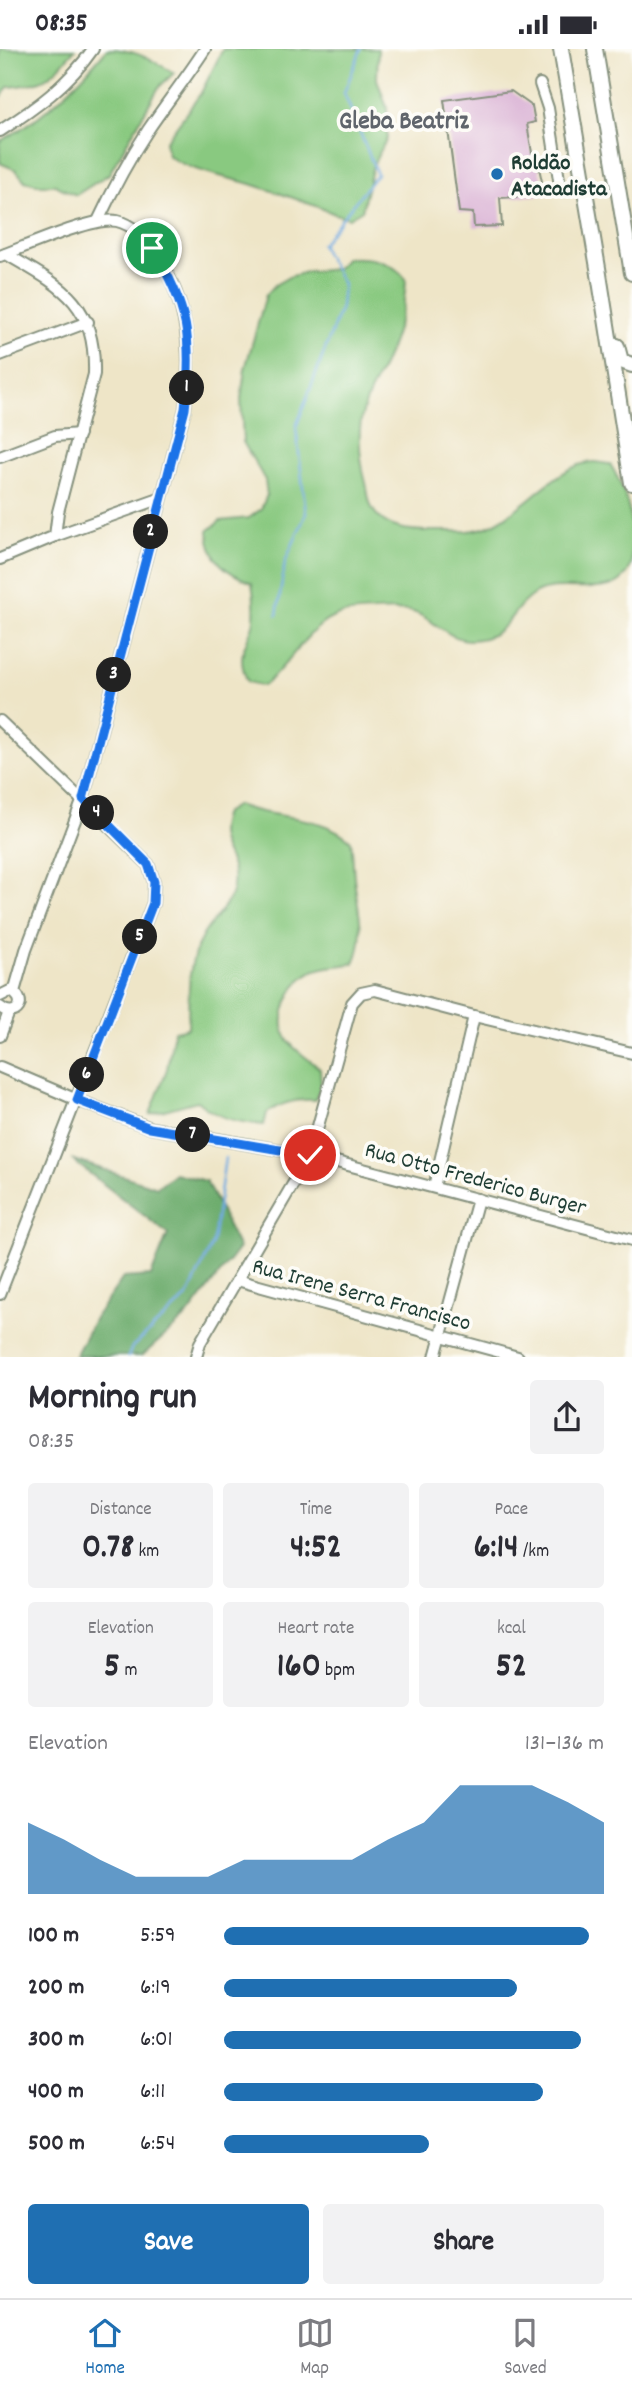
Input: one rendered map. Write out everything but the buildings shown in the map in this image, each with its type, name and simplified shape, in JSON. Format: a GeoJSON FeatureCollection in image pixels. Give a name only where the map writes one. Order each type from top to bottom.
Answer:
{"type":"FeatureCollection","features":[{"type":"Feature","properties":{"kind":"main road"},"geometry":{"type":"LineString","coordinates":[[561,49],[632,482]]}},
{"type":"Feature","properties":{"kind":"main road"},"geometry":{"type":"LineString","coordinates":[[595,49],[629,238],[632,273]]}},
{"type":"Feature","properties":{"kind":"main road"},"geometry":{"type":"LineString","coordinates":[[602,289],[610,300],[618,356],[625,364],[632,365]]}},
{"type":"Feature","properties":{"kind":"street"},"geometry":{"type":"LineString","coordinates":[[0,131],[39,106],[79,69],[93,49]]}},
{"type":"Feature","properties":{"kind":"street"},"geometry":{"type":"LineString","coordinates":[[98,221],[149,129],[205,49]]}},
{"type":"Feature","properties":{"kind":"street"},"geometry":{"type":"LineString","coordinates":[[540,83],[548,108],[559,186]]}},
{"type":"Feature","properties":{"kind":"street"},"geometry":{"type":"LineString","coordinates":[[3,255],[98,221],[117,221],[134,229],[152,248],[171,278],[182,307],[188,338],[189,374],[185,409],[159,499],[83,799],[26,950],[14,992]]}},
{"type":"Feature","properties":{"kind":"street"},"geometry":{"type":"LineString","coordinates":[[3,255],[59,285],[75,302],[88,322],[95,352],[94,373],[58,512],[55,536]]}},
{"type":"Feature","properties":{"kind":"street"},"geometry":{"type":"LineString","coordinates":[[0,355],[88,322]]}},
{"type":"Feature","properties":{"kind":"street"},"geometry":{"type":"LineString","coordinates":[[0,457],[55,436],[79,434]]}},
{"type":"Feature","properties":{"kind":"street"},"geometry":{"type":"LineString","coordinates":[[0,559],[55,536],[159,499]]}},
{"type":"Feature","properties":{"kind":"street"},"geometry":{"type":"LineString","coordinates":[[0,722],[148,864],[154,882],[153,903],[0,1294]]}},
{"type":"Feature","properties":{"kind":"street"},"geometry":{"type":"LineString","coordinates":[[196,1356],[200,1343],[310,1155],[352,1003],[360,993],[375,990],[632,1053]]}},
{"type":"Feature","properties":{"kind":"street"},"geometry":{"type":"LineString","coordinates":[[0,996],[7,991],[14,992],[19,996],[20,1003],[16,1010],[5,1010],[0,1036]]}},
{"type":"Feature","properties":{"kind":"street"},"geometry":{"type":"LineString","coordinates":[[433,1187],[474,1016]]}},
{"type":"Feature","properties":{"kind":"street","name":"Rua Otto Frederico Burger"},"geometry":{"type":"LineString","coordinates":[[0,1067],[150,1128],[310,1155],[632,1240]]}},
{"type":"Feature","properties":{"kind":"street"},"geometry":{"type":"LineString","coordinates":[[435,1356],[478,1199]]}},
{"type":"Feature","properties":{"kind":"street","name":"Rua Irene Serra Francisco"},"geometry":{"type":"LineString","coordinates":[[237,1280],[518,1356]]}},
{"type":"Feature","properties":{"kind":"green space"},"geometry":{"type":"Polygon","coordinates":[[[0,49],[75,49],[47,78],[31,84],[8,87],[0,99],[0,49]]]}},
{"type":"Feature","properties":{"kind":"green space"},"geometry":{"type":"Polygon","coordinates":[[[107,49],[134,53],[174,73],[159,87],[109,174],[76,195],[55,185],[25,181],[16,170],[0,163],[0,141],[30,123],[58,101],[107,49]]]}},
{"type":"Feature","properties":{"kind":"green space"},"geometry":{"type":"Polygon","coordinates":[[[223,49],[378,49],[377,79],[387,108],[387,138],[373,165],[362,210],[349,218],[251,184],[198,170],[168,156],[165,142],[201,93],[223,49]]]}},
{"type":"Feature","properties":{"kind":"green space"},"geometry":{"type":"Polygon","coordinates":[[[346,258],[379,261],[394,268],[406,279],[404,301],[395,334],[368,397],[361,422],[363,470],[370,502],[378,516],[402,529],[479,529],[503,518],[568,470],[594,462],[610,464],[624,491],[629,509],[632,529],[631,565],[624,577],[615,584],[548,589],[536,593],[501,629],[483,638],[462,639],[420,615],[407,611],[339,615],[318,627],[263,686],[248,682],[242,660],[254,619],[252,583],[234,575],[221,565],[212,551],[208,531],[220,521],[249,518],[261,509],[267,495],[265,480],[243,442],[241,399],[245,369],[266,295],[275,285],[289,277],[336,269],[346,258]]]}},
{"type":"Feature","properties":{"kind":"green space"},"geometry":{"type":"Polygon","coordinates":[[[237,805],[312,821],[339,832],[351,841],[360,925],[360,944],[354,963],[311,972],[291,992],[284,1011],[284,1031],[287,1039],[320,1069],[321,1085],[315,1100],[278,1106],[267,1113],[264,1125],[228,1119],[197,1101],[150,1114],[167,1069],[174,1031],[188,1028],[189,981],[197,948],[229,900],[233,886],[232,866],[220,835],[224,813],[237,805]]]}},
{"type":"Feature","properties":{"kind":"green space"},"geometry":{"type":"Polygon","coordinates":[[[71,1159],[157,1187],[175,1173],[206,1181],[239,1248],[188,1315],[142,1356],[75,1356],[96,1316],[123,1278],[151,1276],[168,1234],[71,1159]]]}},
{"type":"Feature","properties":{"kind":"waterway"},"geometry":{"type":"LineString","coordinates":[[277,615],[285,562],[306,514],[296,427],[341,307],[343,284],[321,245],[377,174],[344,93],[361,49]]}},
{"type":"Feature","properties":{"kind":"waterway"},"geometry":{"type":"LineString","coordinates":[[128,1357],[132,1347],[188,1296],[213,1242],[225,1158]]}},
{"type":"Feature","properties":{"kind":"place","name":"Roldão Atacadista"},"geometry":{"type":"Point","coordinates":[497,174]}},
{"type":"Feature","properties":{"kind":"district","name":"Gleba Beatriz"},"geometry":{"type":"Point","coordinates":[404,119]}},
{"type":"Feature","properties":{"kind":"route"},"geometry":{"type":"LineString","coordinates":[[152,248],[171,278],[182,307],[188,338],[189,374],[185,409],[159,499],[83,799],[148,864],[154,882],[153,903],[77,1100],[150,1128],[310,1155]]}}]}
